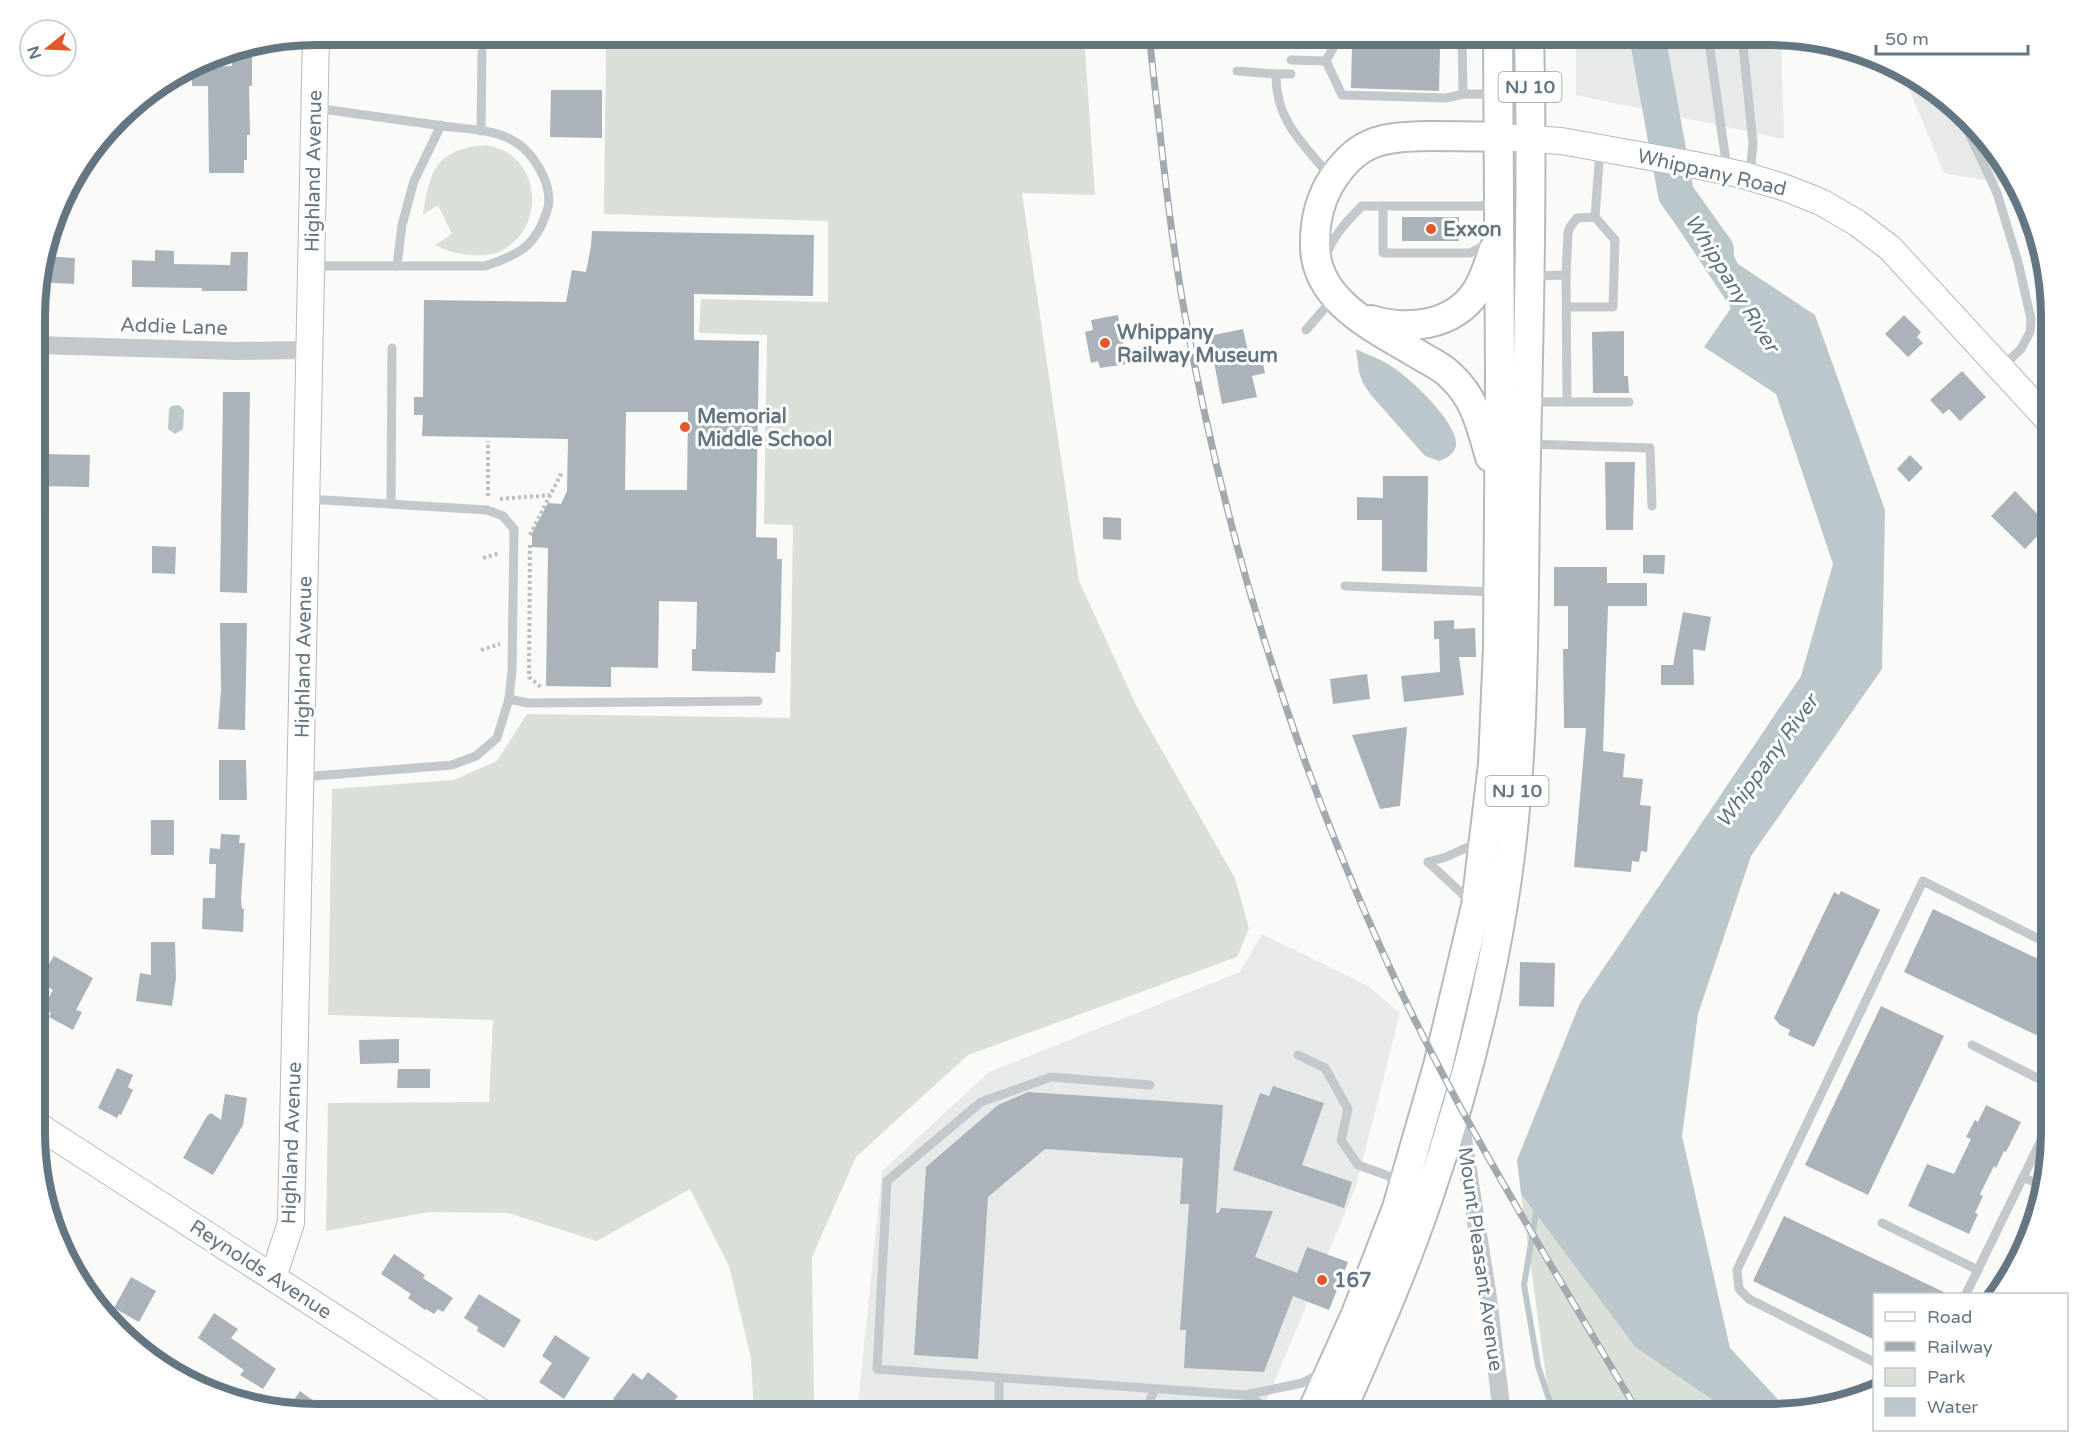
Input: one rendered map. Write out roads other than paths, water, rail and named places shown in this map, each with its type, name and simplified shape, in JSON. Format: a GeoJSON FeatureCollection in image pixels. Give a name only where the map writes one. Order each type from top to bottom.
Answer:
{"type":"FeatureCollection","features":[{"type":"Feature","properties":{"kind":"main road","name":"NJ 10"},"geometry":{"type":"LineString","coordinates":[[1316,1404],[1356,1314],[1397,1208],[1438,1066],[1476,906],[1493,764],[1499,592],[1498,45]]}},
{"type":"Feature","properties":{"kind":"main road","name":"NJ 10"},"geometry":{"type":"LineString","coordinates":[[1344,1404],[1394,1290],[1428,1199],[1473,1050],[1503,905],[1514,823],[1521,740],[1529,276],[1529,45]]}},
{"type":"Feature","properties":{"kind":"main road"},"geometry":{"type":"LineString","coordinates":[[1497,138],[1394,137],[1380,140],[1355,153],[1345,162],[1323,196],[1315,223],[1314,250],[1330,290],[1359,317],[1450,374],[1468,394],[1479,418],[1492,466],[1500,533]]}},
{"type":"Feature","properties":{"kind":"main road"},"geometry":{"type":"LineString","coordinates":[[1359,317],[1390,326],[1421,325],[1447,318],[1464,306],[1478,290],[1499,239]]}},
{"type":"Feature","properties":{"kind":"street","name":"Highland Avenue"},"geometry":{"type":"LineString","coordinates":[[273,1277],[291,1223],[316,45]]}},
{"type":"Feature","properties":{"kind":"street","name":"Whippany Road"},"geometry":{"type":"LineString","coordinates":[[1497,138],[1561,141],[1695,165],[1783,187],[1821,202],[1857,223],[1890,249],[2041,412]]}},
{"type":"Feature","properties":{"kind":"street","name":"Addie Lane"},"geometry":{"type":"LineString","coordinates":[[45,345],[309,351]]}},
{"type":"Feature","properties":{"kind":"street","name":"Mount Pleasant Avenue"},"geometry":{"type":"LineString","coordinates":[[1458,1104],[1488,1298],[1501,1404]]}},
{"type":"Feature","properties":{"kind":"street","name":"Reynolds Avenue"},"geometry":{"type":"LineString","coordinates":[[45,1130],[469,1404]]}},
{"type":"Feature","properties":{"kind":"lane"},"geometry":{"type":"LineString","coordinates":[[1326,61],[1335,45]]}},
{"type":"Feature","properties":{"kind":"lane"},"geometry":{"type":"LineString","coordinates":[[1462,45],[1463,94]]}},
{"type":"Feature","properties":{"kind":"lane"},"geometry":{"type":"LineString","coordinates":[[1710,45],[1738,174]]}},
{"type":"Feature","properties":{"kind":"lane"},"geometry":{"type":"LineString","coordinates":[[1738,174],[1753,143],[1743,45]]}},
{"type":"Feature","properties":{"kind":"lane"},"geometry":{"type":"LineString","coordinates":[[481,131],[482,52]]}},
{"type":"Feature","properties":{"kind":"lane"},"geometry":{"type":"LineString","coordinates":[[1291,60],[1326,61]]}},
{"type":"Feature","properties":{"kind":"lane"},"geometry":{"type":"LineString","coordinates":[[1326,61],[1342,95],[1446,98],[1463,94],[1498,94]]}},
{"type":"Feature","properties":{"kind":"lane"},"geometry":{"type":"LineString","coordinates":[[1237,71],[1291,74]]}},
{"type":"Feature","properties":{"kind":"lane"},"geometry":{"type":"LineString","coordinates":[[1276,74],[1275,91],[1280,109],[1294,133],[1333,179]]}},
{"type":"Feature","properties":{"kind":"lane"},"geometry":{"type":"LineString","coordinates":[[311,266],[486,266],[524,249],[541,230],[549,205],[545,179],[530,152],[509,138],[481,131],[314,108]]}},
{"type":"Feature","properties":{"kind":"lane"},"geometry":{"type":"LineString","coordinates":[[397,266],[402,225],[414,181],[441,125]]}},
{"type":"Feature","properties":{"kind":"lane"},"geometry":{"type":"LineString","coordinates":[[1969,133],[1997,193],[2018,262],[2031,319],[2030,332],[2021,349],[2001,368]]}},
{"type":"Feature","properties":{"kind":"lane"},"geometry":{"type":"LineString","coordinates":[[1568,307],[1613,307],[1615,240],[1595,217],[1604,148]]}},
{"type":"Feature","properties":{"kind":"lane"},"geometry":{"type":"LineString","coordinates":[[1306,330],[1330,290],[1326,255],[1333,240],[1362,206],[1498,206]]}},
{"type":"Feature","properties":{"kind":"lane"},"geometry":{"type":"LineString","coordinates":[[1383,206],[1383,253],[1470,253],[1499,239]]}},
{"type":"Feature","properties":{"kind":"lane"},"geometry":{"type":"LineString","coordinates":[[1567,402],[1566,275],[1570,227],[1577,218],[1595,217]]}},
{"type":"Feature","properties":{"kind":"lane"},"geometry":{"type":"LineString","coordinates":[[1529,276],[1566,275]]}},
{"type":"Feature","properties":{"kind":"lane"},"geometry":{"type":"LineString","coordinates":[[391,504],[392,348]]}},
{"type":"Feature","properties":{"kind":"lane"},"geometry":{"type":"LineString","coordinates":[[1527,402],[1629,402]]}},
{"type":"Feature","properties":{"kind":"lane"},"geometry":{"type":"LineString","coordinates":[[1526,444],[1650,448],[1652,506]]}},
{"type":"Feature","properties":{"kind":"lane"},"geometry":{"type":"LineString","coordinates":[[300,777],[452,765],[476,756],[497,738],[509,699],[512,670],[514,529],[502,516],[487,510],[306,499]]}},
{"type":"Feature","properties":{"kind":"lane"},"geometry":{"type":"LineString","coordinates":[[1345,586],[1499,592]]}},
{"type":"Feature","properties":{"kind":"lane"},"geometry":{"type":"LineString","coordinates":[[509,699],[528,703],[758,701]]}},
{"type":"Feature","properties":{"kind":"lane"},"geometry":{"type":"LineString","coordinates":[[1476,906],[1428,862],[1456,853],[1484,839]]}},
{"type":"Feature","properties":{"kind":"lane"},"geometry":{"type":"LineString","coordinates":[[1873,1361],[1749,1299],[1739,1289],[1737,1270],[1923,881],[2041,940]]}},
{"type":"Feature","properties":{"kind":"lane"},"geometry":{"type":"LineString","coordinates":[[1972,1045],[2041,1080]]}},
{"type":"Feature","properties":{"kind":"lane"},"geometry":{"type":"LineString","coordinates":[[1298,1055],[1325,1068],[1348,1109],[1341,1140],[1358,1165],[1405,1182]]}},
{"type":"Feature","properties":{"kind":"lane"},"geometry":{"type":"LineString","coordinates":[[1150,1085],[1051,1077],[981,1102],[887,1181],[877,1369],[1245,1395],[1302,1383],[1332,1368]]}},
{"type":"Feature","properties":{"kind":"lane"},"geometry":{"type":"LineString","coordinates":[[1966,1293],[2040,1141]]}},
{"type":"Feature","properties":{"kind":"lane"},"geometry":{"type":"LineString","coordinates":[[2023,1177],[2036,1184]]}},
{"type":"Feature","properties":{"kind":"lane"},"geometry":{"type":"LineString","coordinates":[[1882,1223],[1978,1270]]}},
{"type":"Feature","properties":{"kind":"lane"},"geometry":{"type":"LineString","coordinates":[[999,1379],[999,1404]]}},
{"type":"Feature","properties":{"kind":"lane"},"geometry":{"type":"LineString","coordinates":[[1148,1404],[1155,1389]]}},
{"type":"Feature","properties":{"kind":"lane"},"geometry":{"type":"LineString","coordinates":[[1245,1395],[1261,1404]]}},
{"type":"Feature","properties":{"kind":"water"},"geometry":{"type":"Polygon","coordinates":[[[1663,205],[1713,215],[1738,264],[1815,315],[1885,510],[1882,669],[1751,856],[1698,1014],[1682,1136],[1730,1348],[1782,1403],[1769,1404],[1718,1404],[1635,1347],[1521,1194],[1517,1160],[1580,1003],[1801,676],[1833,564],[1776,394],[1704,347],[1731,308],[1663,205]]]}},
{"type":"Feature","properties":{"kind":"water"},"geometry":{"type":"Polygon","coordinates":[[[1356,349],[1394,368],[1431,401],[1454,433],[1456,446],[1451,455],[1439,461],[1425,456],[1363,383],[1356,349]]]}},
{"type":"Feature","properties":{"kind":"water"},"geometry":{"type":"Polygon","coordinates":[[[179,405],[184,410],[183,429],[175,434],[168,429],[169,410],[171,406],[179,405]]]}},
{"type":"Feature","properties":{"kind":"waterway","name":"Whippany River"},"geometry":{"type":"LineString","coordinates":[[1649,45],[1676,194],[1716,250]]}},
{"type":"Feature","properties":{"kind":"waterway"},"geometry":{"type":"LineString","coordinates":[[1537,1207],[1524,1285],[1538,1366],[1551,1404]]}},
{"type":"Feature","properties":{"kind":"railway"},"geometry":{"type":"LineString","coordinates":[[1150,45],[1174,245],[1201,397],[1241,560],[1290,720],[1350,876],[1411,1013],[1505,1187],[1633,1404]]}},
{"type":"Feature","properties":{"kind":"place","name":"Exxon"},"geometry":{"type":"Point","coordinates":[1431,229]}},
{"type":"Feature","properties":{"kind":"place","name":"Whippany Railway Museum"},"geometry":{"type":"Point","coordinates":[1105,343]}},
{"type":"Feature","properties":{"kind":"place","name":"Memorial Middle School"},"geometry":{"type":"Point","coordinates":[685,427]}},
{"type":"Feature","properties":{"kind":"place","name":"167"},"geometry":{"type":"Point","coordinates":[1322,1280]}}]}
